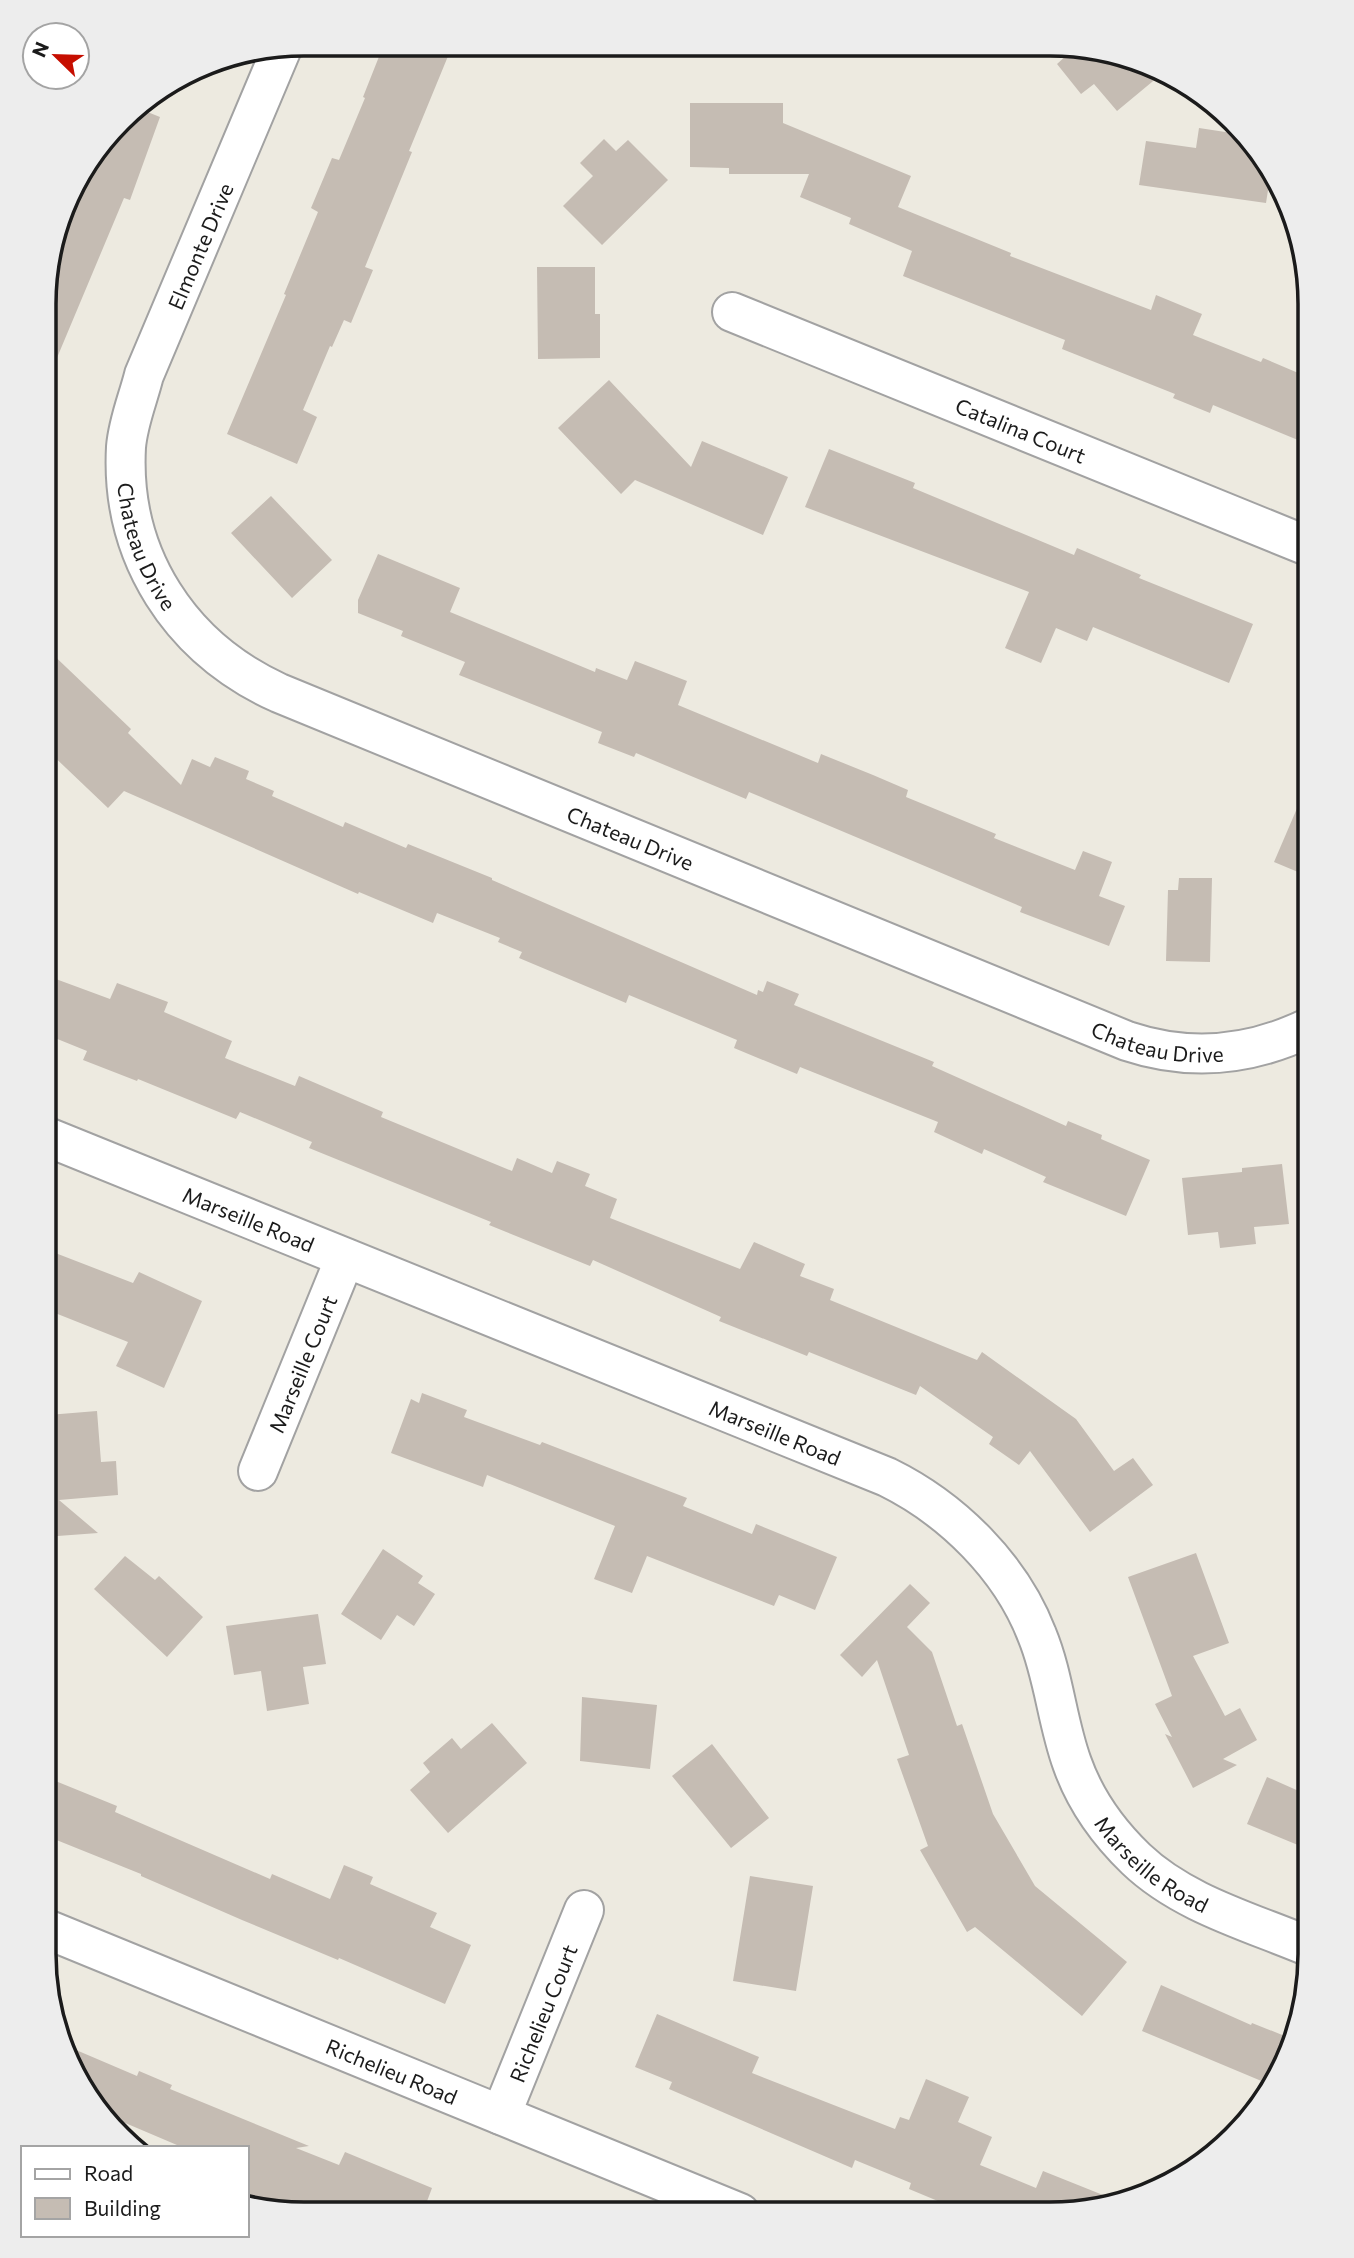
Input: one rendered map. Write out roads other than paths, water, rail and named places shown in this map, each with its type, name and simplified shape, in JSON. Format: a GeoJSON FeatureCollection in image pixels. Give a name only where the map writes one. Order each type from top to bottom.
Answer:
{"type":"FeatureCollection","features":[{"type":"Feature","properties":{"kind":"street","name":"Elmonte Drive"},"geometry":{"type":"LineString","coordinates":[[126,446],[132,409],[144,375],[278,58]]}},
{"type":"Feature","properties":{"kind":"street","name":"Catalina Court"},"geometry":{"type":"LineString","coordinates":[[732,312],[1298,542]]}},
{"type":"Feature","properties":{"kind":"street","name":"Chateau Drive"},"geometry":{"type":"LineString","coordinates":[[126,446],[128,500],[135,536],[149,571],[178,617],[203,644],[224,662],[263,686],[1127,1041],[1190,1055],[1236,1053],[1295,1034]]}},
{"type":"Feature","properties":{"kind":"street","name":"Marseille Road"},"geometry":{"type":"LineString","coordinates":[[56,1140],[887,1478],[929,1502],[972,1538],[998,1568],[1020,1600],[1043,1651],[1072,1763],[1088,1799],[1111,1832],[1137,1860],[1166,1883],[1200,1902],[1298,1942]]}},
{"type":"Feature","properties":{"kind":"street","name":"Marseille Court"},"geometry":{"type":"LineString","coordinates":[[258,1471],[345,1258]]}},
{"type":"Feature","properties":{"kind":"street","name":"Richelieu Court"},"geometry":{"type":"LineString","coordinates":[[501,2115],[584,1910]]}},
{"type":"Feature","properties":{"kind":"street","name":"Richelieu Road"},"geometry":{"type":"LineString","coordinates":[[56,1933],[713,2202]]}}]}
